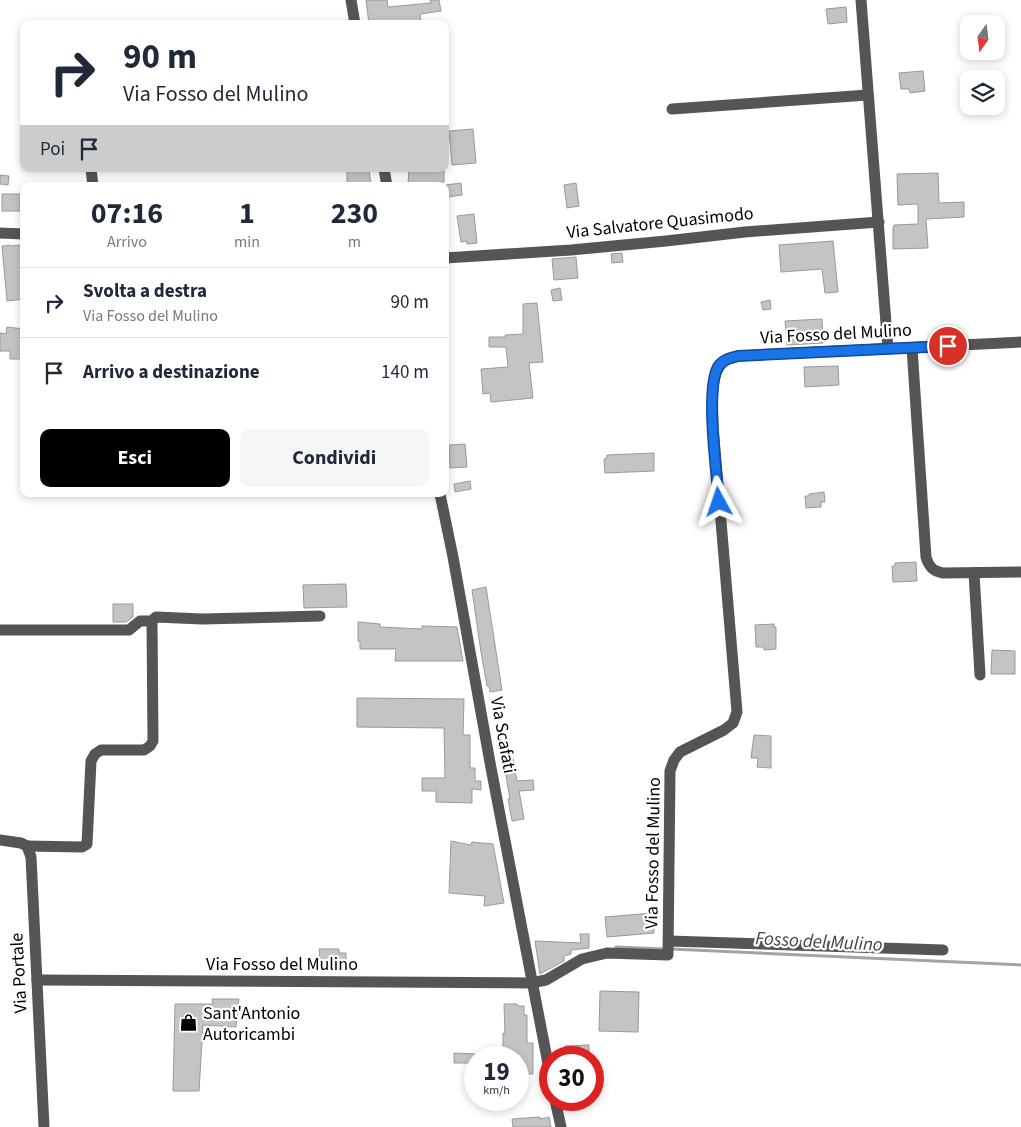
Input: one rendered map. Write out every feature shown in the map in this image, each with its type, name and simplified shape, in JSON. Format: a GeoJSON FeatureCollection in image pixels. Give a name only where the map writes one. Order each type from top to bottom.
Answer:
{"type":"FeatureCollection","features":[{"type":"Feature","properties":{"kind":"street"},"geometry":{"type":"LineString","coordinates":[[350,0],[354,20]]}},
{"type":"Feature","properties":{"kind":"street"},"geometry":{"type":"LineString","coordinates":[[862,0],[888,349]]}},
{"type":"Feature","properties":{"kind":"street"},"geometry":{"type":"LineString","coordinates":[[672,109],[868,95]]}},
{"type":"Feature","properties":{"kind":"street","name":"Via Salvatore Quasimodo"},"geometry":{"type":"LineString","coordinates":[[449,258],[571,250],[666,242],[745,232],[879,222]]}},
{"type":"Feature","properties":{"kind":"street"},"geometry":{"type":"LineString","coordinates":[[0,232],[20,234]]}},
{"type":"Feature","properties":{"kind":"street","name":"Via Fosso del Mulino"},"geometry":{"type":"LineString","coordinates":[[38,980],[531,983],[546,980],[582,959],[607,953],[668,955],[670,771],[674,760],[680,752],[724,730],[733,723],[737,712],[713,426],[714,383],[718,367],[724,361],[738,356],[1021,342]]}},
{"type":"Feature","properties":{"kind":"street"},"geometry":{"type":"LineString","coordinates":[[912,348],[926,557],[928,563],[936,572],[1021,572]]}},
{"type":"Feature","properties":{"kind":"street","name":"Via Scafati"},"geometry":{"type":"LineString","coordinates":[[441,497],[544,1046]]}},
{"type":"Feature","properties":{"kind":"street"},"geometry":{"type":"LineString","coordinates":[[974,573],[980,674]]}},
{"type":"Feature","properties":{"kind":"street"},"geometry":{"type":"LineString","coordinates":[[0,840],[21,843],[27,846],[82,847],[87,844],[91,761],[95,754],[101,750],[144,750],[153,742],[152,621],[156,617],[202,619],[320,616]]}},
{"type":"Feature","properties":{"kind":"street"},"geometry":{"type":"LineString","coordinates":[[0,630],[129,630],[140,620],[152,621]]}},
{"type":"Feature","properties":{"kind":"street","name":"Via Portale"},"geometry":{"type":"LineString","coordinates":[[27,846],[31,857],[44,1127]]}},
{"type":"Feature","properties":{"kind":"street"},"geometry":{"type":"LineString","coordinates":[[669,942],[942,950]]}},
{"type":"Feature","properties":{"kind":"street"},"geometry":{"type":"LineString","coordinates":[[557,1111],[561,1127]]}},
{"type":"Feature","properties":{"kind":"building"},"geometry":{"type":"Polygon","coordinates":[[[366,0],[387,0],[388,7],[431,3],[430,0],[439,0],[441,11],[420,14],[421,20],[368,20],[366,0]]]}},
{"type":"Feature","properties":{"kind":"building"},"geometry":{"type":"Polygon","coordinates":[[[846,7],[847,22],[828,24],[826,9],[846,7]]]}},
{"type":"Feature","properties":{"kind":"building"},"geometry":{"type":"Polygon","coordinates":[[[923,71],[925,91],[910,93],[909,89],[901,89],[899,73],[923,71]]]}},
{"type":"Feature","properties":{"kind":"building"},"geometry":{"type":"Polygon","coordinates":[[[473,129],[476,163],[452,165],[449,131],[473,129]]]}},
{"type":"Feature","properties":{"kind":"building"},"geometry":{"type":"Polygon","coordinates":[[[347,172],[369,172],[371,182],[347,182],[347,172]]]}},
{"type":"Feature","properties":{"kind":"building"},"geometry":{"type":"Polygon","coordinates":[[[409,172],[444,172],[444,182],[408,182],[409,172]]]}},
{"type":"Feature","properties":{"kind":"building"},"geometry":{"type":"Polygon","coordinates":[[[938,173],[939,203],[964,202],[964,217],[926,219],[928,248],[893,249],[894,225],[918,224],[918,204],[898,205],[897,174],[938,173]]]}},
{"type":"Feature","properties":{"kind":"building"},"geometry":{"type":"Polygon","coordinates":[[[0,175],[9,176],[8,185],[0,184],[0,175]]]}},
{"type":"Feature","properties":{"kind":"building"},"geometry":{"type":"Polygon","coordinates":[[[461,183],[462,195],[449,197],[449,185],[461,183]]]}},
{"type":"Feature","properties":{"kind":"building"},"geometry":{"type":"Polygon","coordinates":[[[576,183],[579,206],[567,208],[564,185],[576,183]]]}},
{"type":"Feature","properties":{"kind":"building"},"geometry":{"type":"Polygon","coordinates":[[[2,194],[20,194],[20,211],[2,211],[2,194]]]}},
{"type":"Feature","properties":{"kind":"building"},"geometry":{"type":"Polygon","coordinates":[[[474,214],[477,243],[467,244],[467,241],[461,242],[457,216],[474,214]]]}},
{"type":"Feature","properties":{"kind":"building"},"geometry":{"type":"Polygon","coordinates":[[[833,241],[838,292],[825,293],[822,269],[781,272],[779,245],[833,241]]]}},
{"type":"Feature","properties":{"kind":"building"},"geometry":{"type":"Polygon","coordinates":[[[20,245],[20,299],[7,301],[2,246],[20,245]]]}},
{"type":"Feature","properties":{"kind":"building"},"geometry":{"type":"Polygon","coordinates":[[[622,253],[623,262],[612,263],[611,254],[622,253]]]}},
{"type":"Feature","properties":{"kind":"building"},"geometry":{"type":"Polygon","coordinates":[[[576,257],[578,278],[554,280],[552,259],[576,257]]]}},
{"type":"Feature","properties":{"kind":"building"},"geometry":{"type":"Polygon","coordinates":[[[560,288],[562,300],[553,301],[551,290],[560,288]]]}},
{"type":"Feature","properties":{"kind":"building"},"geometry":{"type":"Polygon","coordinates":[[[770,300],[771,309],[763,310],[761,302],[770,300]]]}},
{"type":"Feature","properties":{"kind":"building"},"geometry":{"type":"Polygon","coordinates":[[[537,303],[543,362],[529,363],[533,398],[491,402],[490,393],[483,394],[481,369],[508,367],[506,347],[489,347],[489,337],[523,334],[523,304],[537,303]]]}},
{"type":"Feature","properties":{"kind":"building"},"geometry":{"type":"Polygon","coordinates":[[[822,319],[823,343],[787,345],[785,321],[822,319]]]}},
{"type":"Feature","properties":{"kind":"building"},"geometry":{"type":"Polygon","coordinates":[[[7,327],[20,329],[20,359],[10,359],[10,351],[0,351],[0,333],[6,334],[7,327]]]}},
{"type":"Feature","properties":{"kind":"building"},"geometry":{"type":"Polygon","coordinates":[[[838,366],[839,385],[805,387],[804,367],[838,366]]]}},
{"type":"Feature","properties":{"kind":"building"},"geometry":{"type":"Polygon","coordinates":[[[465,444],[467,467],[450,468],[449,445],[465,444]]]}},
{"type":"Feature","properties":{"kind":"building"},"geometry":{"type":"Polygon","coordinates":[[[654,453],[654,471],[605,473],[604,459],[607,458],[607,455],[654,453]]]}},
{"type":"Feature","properties":{"kind":"building"},"geometry":{"type":"Polygon","coordinates":[[[470,481],[471,489],[455,492],[454,484],[470,481]]]}},
{"type":"Feature","properties":{"kind":"building"},"geometry":{"type":"Polygon","coordinates":[[[824,492],[825,502],[821,502],[821,507],[806,508],[805,496],[824,492]]]}},
{"type":"Feature","properties":{"kind":"building"},"geometry":{"type":"Polygon","coordinates":[[[916,562],[917,581],[893,582],[892,566],[895,566],[895,563],[916,562]]]}},
{"type":"Feature","properties":{"kind":"building"},"geometry":{"type":"Polygon","coordinates":[[[346,584],[347,607],[304,608],[303,585],[346,584]]]}},
{"type":"Feature","properties":{"kind":"building"},"geometry":{"type":"Polygon","coordinates":[[[486,587],[502,690],[490,692],[489,686],[487,686],[481,652],[472,590],[486,587]]]}},
{"type":"Feature","properties":{"kind":"building"},"geometry":{"type":"Polygon","coordinates":[[[113,604],[133,604],[133,617],[126,622],[113,622],[113,604]]]}},
{"type":"Feature","properties":{"kind":"building"},"geometry":{"type":"Polygon","coordinates":[[[358,622],[380,624],[380,627],[422,629],[422,626],[457,627],[463,661],[395,661],[396,649],[360,649],[358,622]]]}},
{"type":"Feature","properties":{"kind":"building"},"geometry":{"type":"Polygon","coordinates":[[[774,624],[774,627],[776,627],[776,649],[764,650],[764,647],[756,647],[755,625],[774,624]]]}},
{"type":"Feature","properties":{"kind":"building"},"geometry":{"type":"Polygon","coordinates":[[[992,650],[1015,651],[1015,674],[991,674],[992,650]]]}},
{"type":"Feature","properties":{"kind":"building"},"geometry":{"type":"Polygon","coordinates":[[[357,698],[464,699],[463,735],[470,735],[470,768],[475,768],[475,781],[481,781],[481,790],[472,789],[472,803],[436,802],[436,791],[422,791],[422,778],[445,778],[444,728],[357,727],[357,698]]]}},
{"type":"Feature","properties":{"kind":"building"},"geometry":{"type":"Polygon","coordinates":[[[754,735],[771,736],[771,768],[757,767],[758,758],[751,758],[754,735]]]}},
{"type":"Feature","properties":{"kind":"building"},"geometry":{"type":"Polygon","coordinates":[[[513,758],[517,781],[533,780],[534,790],[519,791],[524,819],[512,821],[503,759],[513,758]]]}},
{"type":"Feature","properties":{"kind":"building"},"geometry":{"type":"Polygon","coordinates":[[[451,841],[471,845],[472,842],[493,844],[504,903],[484,906],[485,896],[449,893],[451,841]]]}},
{"type":"Feature","properties":{"kind":"building"},"geometry":{"type":"Polygon","coordinates":[[[653,913],[654,933],[607,937],[605,917],[653,913]]]}},
{"type":"Feature","properties":{"kind":"building"},"geometry":{"type":"Polygon","coordinates":[[[580,934],[589,934],[589,948],[571,950],[571,954],[564,956],[564,961],[540,974],[535,941],[581,943],[580,934]]]}},
{"type":"Feature","properties":{"kind":"building"},"geometry":{"type":"Polygon","coordinates":[[[319,949],[339,949],[339,953],[346,953],[346,963],[326,966],[326,962],[320,963],[319,949]]]}},
{"type":"Feature","properties":{"kind":"building"},"geometry":{"type":"Polygon","coordinates":[[[600,991],[639,992],[638,1032],[599,1031],[600,991]]]}},
{"type":"Feature","properties":{"kind":"building"},"geometry":{"type":"Polygon","coordinates":[[[212,999],[239,999],[236,1027],[203,1025],[199,1091],[173,1091],[175,1004],[213,1004],[212,999]]]}},
{"type":"Feature","properties":{"kind":"building"},"geometry":{"type":"Polygon","coordinates":[[[504,1004],[524,1006],[524,1015],[527,1015],[527,1043],[533,1043],[533,1074],[529,1074],[529,1046],[503,1046],[503,1033],[505,1034],[504,1004]]]}},
{"type":"Feature","properties":{"kind":"building"},"geometry":{"type":"Polygon","coordinates":[[[454,1053],[464,1053],[464,1063],[454,1063],[454,1053]]]}},
{"type":"Feature","properties":{"kind":"building"},"geometry":{"type":"Polygon","coordinates":[[[540,1117],[540,1119],[549,1117],[551,1127],[513,1127],[512,1119],[540,1117]]]}},
{"type":"Feature","properties":{"kind":"waterway","name":"Fosso del Mulino"},"geometry":{"type":"LineString","coordinates":[[616,947],[665,949]]}},
{"type":"Feature","properties":{"kind":"waterway","name":"Fosso del Mulino"},"geometry":{"type":"LineString","coordinates":[[671,949],[1021,965]]}},
{"type":"Feature","properties":{"kind":"place","name":"Sant'Antonio Autoricambi"},"geometry":{"type":"Point","coordinates":[189,1023]}},
{"type":"Feature","properties":{"kind":"route"},"geometry":{"type":"LineString","coordinates":[[719,502],[713,426],[714,383],[718,367],[724,361],[738,356],[948,346]]}}]}
